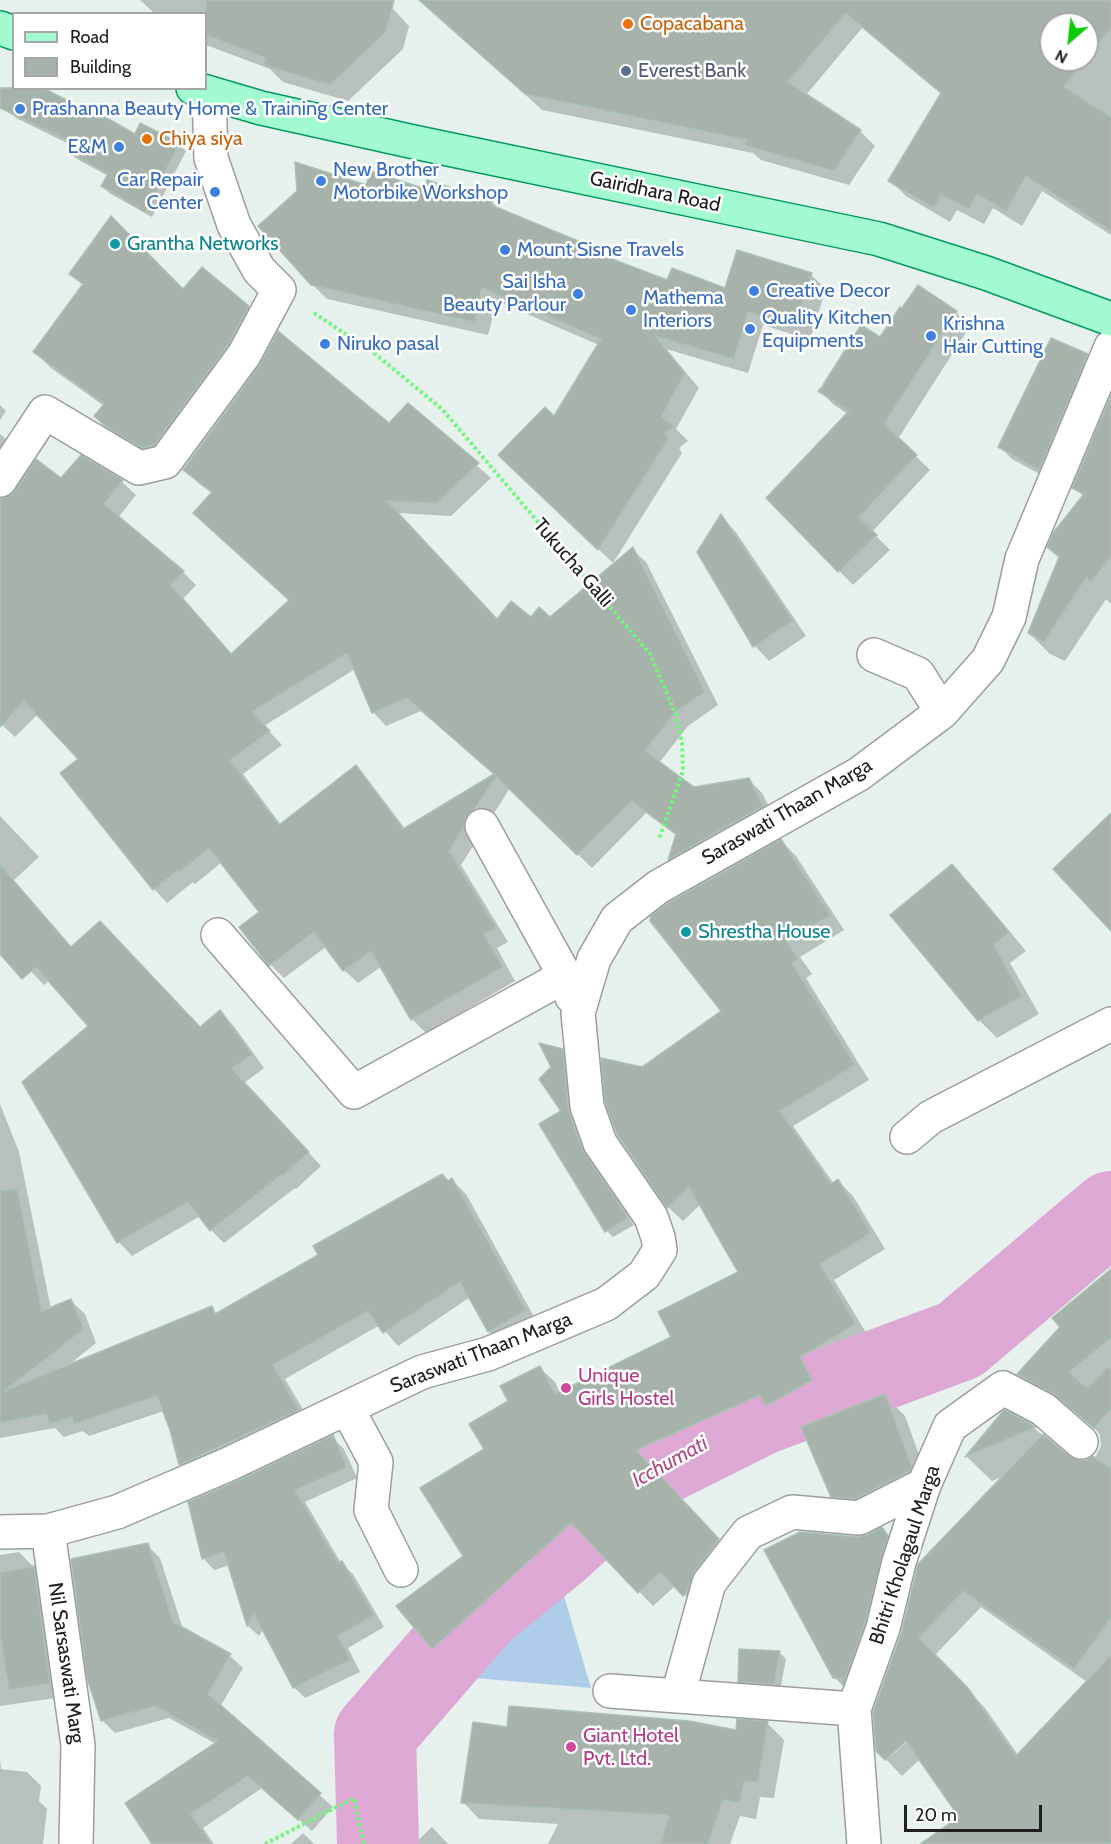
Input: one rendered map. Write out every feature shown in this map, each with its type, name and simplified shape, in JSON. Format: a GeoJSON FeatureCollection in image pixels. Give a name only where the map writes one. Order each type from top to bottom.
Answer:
{"type":"FeatureCollection","features":[{"type":"Feature","properties":{"kind":"main road","name":"Gairidhara Road"},"geometry":{"type":"LineString","coordinates":[[201,91],[261,108],[414,142],[879,239],[986,273],[1111,319]]}},
{"type":"Feature","properties":{"kind":"street"},"geometry":{"type":"LineString","coordinates":[[0,480],[45,412],[140,468],[165,462],[244,355],[279,290],[259,270],[234,225],[211,158],[201,91]]}},
{"type":"Feature","properties":{"kind":"street","name":"Saraswati Thaan Marga"},"geometry":{"type":"LineString","coordinates":[[578,1013],[594,959],[617,919],[658,887],[859,774],[942,712],[988,660],[1010,617],[1022,559],[1111,347]]}},
{"type":"Feature","properties":{"kind":"street"},"geometry":{"type":"LineString","coordinates":[[874,655],[918,674],[942,712]]}},
{"type":"Feature","properties":{"kind":"street","name":"Saraswati Thaan Marga"},"geometry":{"type":"LineString","coordinates":[[48,1531],[117,1512],[229,1464],[422,1372],[488,1354],[606,1304],[644,1275],[660,1250],[651,1218],[600,1143],[587,1106],[578,1013],[565,976],[482,826]]}},
{"type":"Feature","properties":{"kind":"street"},"geometry":{"type":"LineString","coordinates":[[218,935],[354,1092],[565,976]]}},
{"type":"Feature","properties":{"kind":"street"},"geometry":{"type":"LineString","coordinates":[[907,1137],[931,1117],[1111,1024]]}},
{"type":"Feature","properties":{"kind":"street","name":"Bhitri Kholagaul Marga"},"geometry":{"type":"LineString","coordinates":[[864,1844],[854,1709],[883,1628],[899,1562],[924,1485],[951,1426],[1003,1388],[1043,1409],[1081,1442]]}},
{"type":"Feature","properties":{"kind":"street"},"geometry":{"type":"LineString","coordinates":[[346,1408],[376,1462],[371,1510],[401,1570]]}},
{"type":"Feature","properties":{"kind":"street"},"geometry":{"type":"LineString","coordinates":[[678,1695],[709,1583],[748,1533],[792,1512],[859,1518],[924,1485]]}},
{"type":"Feature","properties":{"kind":"street"},"geometry":{"type":"LineString","coordinates":[[0,1532],[48,1531]]}},
{"type":"Feature","properties":{"kind":"street","name":"Nil Sarsaswati Marg"},"geometry":{"type":"LineString","coordinates":[[48,1531],[78,1745],[76,1844]]}},
{"type":"Feature","properties":{"kind":"street"},"geometry":{"type":"LineString","coordinates":[[610,1691],[854,1709]]}},
{"type":"Feature","properties":{"kind":"path","name":"Tukucha Galli"},"geometry":{"type":"LineString","coordinates":[[279,290],[374,353],[442,409],[650,654],[676,715],[682,743],[683,771],[656,846]]}},
{"type":"Feature","properties":{"kind":"path"},"geometry":{"type":"LineString","coordinates":[[265,1844],[354,1798],[364,1844]]}},
{"type":"Feature","properties":{"kind":"shaded area"},"geometry":{"type":"Polygon","coordinates":[[[554,1562],[591,1688],[440,1675],[554,1562]]]}},
{"type":"Feature","properties":{"kind":"building"},"geometry":{"type":"Polygon","coordinates":[[[206,0],[394,0],[386,32],[330,85],[264,65],[266,58],[207,35],[206,0]]]}},
{"type":"Feature","properties":{"kind":"building"},"geometry":{"type":"Polygon","coordinates":[[[419,0],[1111,0],[1111,28],[1099,43],[1099,12],[1039,12],[1039,72],[1076,72],[1064,87],[1111,117],[1111,231],[1026,176],[1006,211],[977,194],[969,209],[941,195],[934,208],[888,181],[941,93],[846,13],[788,82],[861,130],[834,171],[744,145],[747,140],[525,94],[419,0]]]}},
{"type":"Feature","properties":{"kind":"building"},"geometry":{"type":"Polygon","coordinates":[[[0,88],[47,90],[90,112],[91,109],[135,134],[140,123],[180,143],[145,212],[101,186],[108,174],[68,152],[73,143],[0,108],[0,88]]]}},
{"type":"Feature","properties":{"kind":"building"},"geometry":{"type":"Polygon","coordinates":[[[295,162],[366,185],[371,171],[425,189],[427,180],[493,201],[491,205],[588,245],[586,249],[667,280],[672,268],[725,288],[737,250],[812,273],[795,326],[748,312],[734,359],[655,336],[685,373],[661,417],[675,426],[665,433],[669,438],[598,550],[498,455],[545,407],[554,416],[601,339],[482,288],[474,322],[311,285],[258,226],[297,191],[295,162]]]}},
{"type":"Feature","properties":{"kind":"building"},"geometry":{"type":"Polygon","coordinates":[[[111,216],[183,289],[202,267],[249,306],[228,345],[154,445],[142,448],[105,426],[94,416],[104,404],[33,352],[83,284],[69,274],[111,216]]]}},
{"type":"Feature","properties":{"kind":"building"},"geometry":{"type":"Polygon","coordinates":[[[918,285],[957,311],[884,424],[917,455],[859,517],[877,535],[838,572],[766,498],[849,411],[818,391],[861,325],[880,337],[918,285]]]}},
{"type":"Feature","properties":{"kind":"building"},"geometry":{"type":"Polygon","coordinates":[[[278,331],[389,423],[408,403],[479,463],[437,503],[387,501],[497,619],[511,601],[531,617],[539,607],[550,617],[633,547],[705,692],[675,712],[645,751],[694,787],[749,778],[763,806],[668,860],[676,834],[632,801],[577,855],[496,776],[475,809],[466,816],[464,827],[449,851],[496,928],[484,934],[503,967],[411,1020],[371,951],[343,971],[314,932],[269,966],[239,927],[259,912],[209,848],[180,872],[178,870],[153,890],[60,773],[78,759],[24,701],[0,727],[0,499],[15,491],[36,459],[61,478],[81,455],[123,480],[104,504],[184,571],[171,585],[231,654],[289,600],[193,513],[212,492],[183,470],[259,366],[278,331]],[[347,653],[252,712],[270,731],[230,760],[279,825],[356,765],[403,829],[494,774],[407,698],[372,713],[347,653]]]}},
{"type":"Feature","properties":{"kind":"building"},"geometry":{"type":"Polygon","coordinates":[[[1051,338],[1088,354],[1039,470],[998,447],[1051,338]]]}},
{"type":"Feature","properties":{"kind":"building"},"geometry":{"type":"Polygon","coordinates":[[[1111,395],[1111,557],[1091,582],[1086,578],[1044,642],[1028,633],[1059,557],[1047,547],[1053,533],[1084,494],[1072,488],[1111,395]]]}},
{"type":"Feature","properties":{"kind":"building"},"geometry":{"type":"Polygon","coordinates":[[[721,514],[793,621],[753,647],[697,552],[721,514]]]}},
{"type":"Feature","properties":{"kind":"building"},"geometry":{"type":"Polygon","coordinates":[[[1111,813],[1111,931],[1053,869],[1111,813]]]}},
{"type":"Feature","properties":{"kind":"building"},"geometry":{"type":"Polygon","coordinates":[[[781,839],[830,915],[787,942],[798,958],[792,963],[855,1065],[780,1111],[831,1184],[838,1179],[871,1233],[820,1264],[856,1324],[800,1357],[812,1380],[766,1406],[760,1395],[636,1450],[719,1539],[694,1572],[687,1592],[683,1596],[660,1572],[638,1593],[571,1523],[432,1649],[396,1606],[463,1556],[420,1488],[484,1449],[469,1424],[508,1401],[500,1386],[540,1366],[555,1394],[671,1337],[658,1312],[738,1272],[689,1187],[667,1208],[617,1134],[605,1102],[601,1058],[642,1067],[721,1011],[650,921],[651,916],[668,903],[781,839]]]}},
{"type":"Feature","properties":{"kind":"building"},"geometry":{"type":"Polygon","coordinates":[[[952,864],[1009,932],[994,945],[1022,996],[978,1021],[890,915],[952,864]]]}},
{"type":"Feature","properties":{"kind":"building"},"geometry":{"type":"Polygon","coordinates":[[[0,865],[71,947],[100,921],[200,1027],[220,1010],[252,1054],[232,1069],[309,1152],[282,1176],[210,1231],[188,1202],[117,1243],[22,1082],[88,1026],[36,967],[22,979],[0,954],[0,865]]]}},
{"type":"Feature","properties":{"kind":"building"},"geometry":{"type":"Polygon","coordinates":[[[539,1043],[563,1049],[568,1108],[582,1149],[628,1217],[605,1232],[539,1124],[561,1111],[539,1079],[551,1067],[539,1043]]]}},
{"type":"Feature","properties":{"kind":"building"},"geometry":{"type":"Polygon","coordinates":[[[442,1174],[448,1181],[452,1178],[526,1310],[488,1332],[460,1282],[383,1333],[368,1311],[273,1365],[299,1410],[179,1465],[170,1430],[157,1396],[74,1424],[72,1417],[50,1424],[46,1414],[0,1423],[0,1191],[17,1189],[42,1311],[71,1299],[84,1329],[4,1391],[212,1306],[215,1314],[318,1255],[313,1246],[442,1174]]]}},
{"type":"Feature","properties":{"kind":"building"},"geometry":{"type":"Polygon","coordinates":[[[1111,1269],[1111,1338],[1069,1372],[1087,1388],[1108,1367],[1111,1370],[1111,1409],[1094,1428],[1055,1395],[1017,1374],[1060,1327],[1052,1318],[1111,1269]]]}},
{"type":"Feature","properties":{"kind":"building"},"geometry":{"type":"Polygon","coordinates":[[[885,1394],[912,1467],[910,1471],[855,1499],[831,1497],[801,1427],[885,1394]]]}},
{"type":"Feature","properties":{"kind":"building"},"geometry":{"type":"Polygon","coordinates":[[[1003,1411],[1036,1427],[965,1457],[1003,1411]]]}},
{"type":"Feature","properties":{"kind":"building"},"geometry":{"type":"Polygon","coordinates":[[[1043,1434],[1069,1456],[1078,1460],[1087,1460],[1092,1456],[1111,1468],[1111,1618],[1074,1669],[963,1591],[919,1638],[968,1688],[1016,1756],[1111,1655],[1111,1844],[920,1844],[959,1817],[906,1741],[885,1760],[876,1751],[873,1712],[901,1634],[918,1564],[1043,1434]]]}},
{"type":"Feature","properties":{"kind":"building"},"geometry":{"type":"Polygon","coordinates":[[[333,1435],[347,1467],[295,1490],[338,1563],[342,1561],[374,1615],[338,1636],[350,1660],[293,1688],[254,1614],[247,1626],[224,1552],[202,1559],[188,1502],[333,1435]]]}},
{"type":"Feature","properties":{"kind":"building"},"geometry":{"type":"Polygon","coordinates":[[[882,1527],[888,1536],[865,1623],[843,1685],[841,1678],[833,1678],[764,1550],[800,1532],[858,1537],[882,1527]]]}},
{"type":"Feature","properties":{"kind":"building"},"geometry":{"type":"Polygon","coordinates":[[[148,1543],[173,1622],[231,1654],[208,1694],[321,1793],[298,1820],[248,1776],[191,1814],[211,1844],[152,1844],[125,1803],[218,1741],[155,1706],[101,1721],[87,1678],[71,1559],[148,1543]]]}},
{"type":"Feature","properties":{"kind":"building"},"geometry":{"type":"Polygon","coordinates":[[[34,1566],[50,1683],[9,1690],[0,1634],[0,1573],[34,1566]]]}},
{"type":"Feature","properties":{"kind":"building"},"geometry":{"type":"Polygon","coordinates":[[[739,1649],[780,1651],[774,1684],[738,1682],[739,1649]]]}},
{"type":"Feature","properties":{"kind":"building"},"geometry":{"type":"Polygon","coordinates":[[[509,1706],[689,1721],[736,1730],[737,1719],[768,1721],[758,1782],[744,1781],[740,1803],[723,1800],[708,1844],[661,1844],[669,1815],[461,1803],[473,1722],[507,1727],[509,1706]]]}},
{"type":"Feature","properties":{"kind":"waterway","name":"Icchumati"},"geometry":{"type":"LineString","coordinates":[[378,1844],[375,1734],[481,1612],[560,1547],[639,1475],[761,1414],[960,1340],[1111,1212]]}},
{"type":"Feature","properties":{"kind":"place","name":"Copacabana"},"geometry":{"type":"Point","coordinates":[628,24]}},
{"type":"Feature","properties":{"kind":"place","name":"Everest Bank"},"geometry":{"type":"Point","coordinates":[626,71]}},
{"type":"Feature","properties":{"kind":"place","name":"Prashanna Beauty Home & Training Center"},"geometry":{"type":"Point","coordinates":[20,109]}},
{"type":"Feature","properties":{"kind":"place","name":"Chiya siya"},"geometry":{"type":"Point","coordinates":[147,139]}},
{"type":"Feature","properties":{"kind":"place","name":"E&M"},"geometry":{"type":"Point","coordinates":[119,147]}},
{"type":"Feature","properties":{"kind":"place","name":"New Brother Motorbike Workshop"},"geometry":{"type":"Point","coordinates":[321,181]}},
{"type":"Feature","properties":{"kind":"place","name":"Car Repair Center"},"geometry":{"type":"Point","coordinates":[215,192]}},
{"type":"Feature","properties":{"kind":"place","name":"Grantha Networks"},"geometry":{"type":"Point","coordinates":[115,244]}},
{"type":"Feature","properties":{"kind":"place","name":"Mount Sisne Travels"},"geometry":{"type":"Point","coordinates":[505,250]}},
{"type":"Feature","properties":{"kind":"place","name":"Creative Decor"},"geometry":{"type":"Point","coordinates":[754,291]}},
{"type":"Feature","properties":{"kind":"place","name":"Sai Isha Beauty Parlour"},"geometry":{"type":"Point","coordinates":[578,294]}},
{"type":"Feature","properties":{"kind":"place","name":"Mathema Interiors"},"geometry":{"type":"Point","coordinates":[631,310]}},
{"type":"Feature","properties":{"kind":"place","name":"Quality Kitchen Equipments"},"geometry":{"type":"Point","coordinates":[750,329]}},
{"type":"Feature","properties":{"kind":"place","name":"Krishna Hair Cutting"},"geometry":{"type":"Point","coordinates":[931,336]}},
{"type":"Feature","properties":{"kind":"place","name":"Niruko pasal"},"geometry":{"type":"Point","coordinates":[325,344]}},
{"type":"Feature","properties":{"kind":"place","name":"Shrestha House"},"geometry":{"type":"Point","coordinates":[686,932]}},
{"type":"Feature","properties":{"kind":"place","name":"Unique Girls Hostel"},"geometry":{"type":"Point","coordinates":[566,1388]}},
{"type":"Feature","properties":{"kind":"place","name":"Giant Hotel Pvt. Ltd."},"geometry":{"type":"Point","coordinates":[571,1747]}}]}
